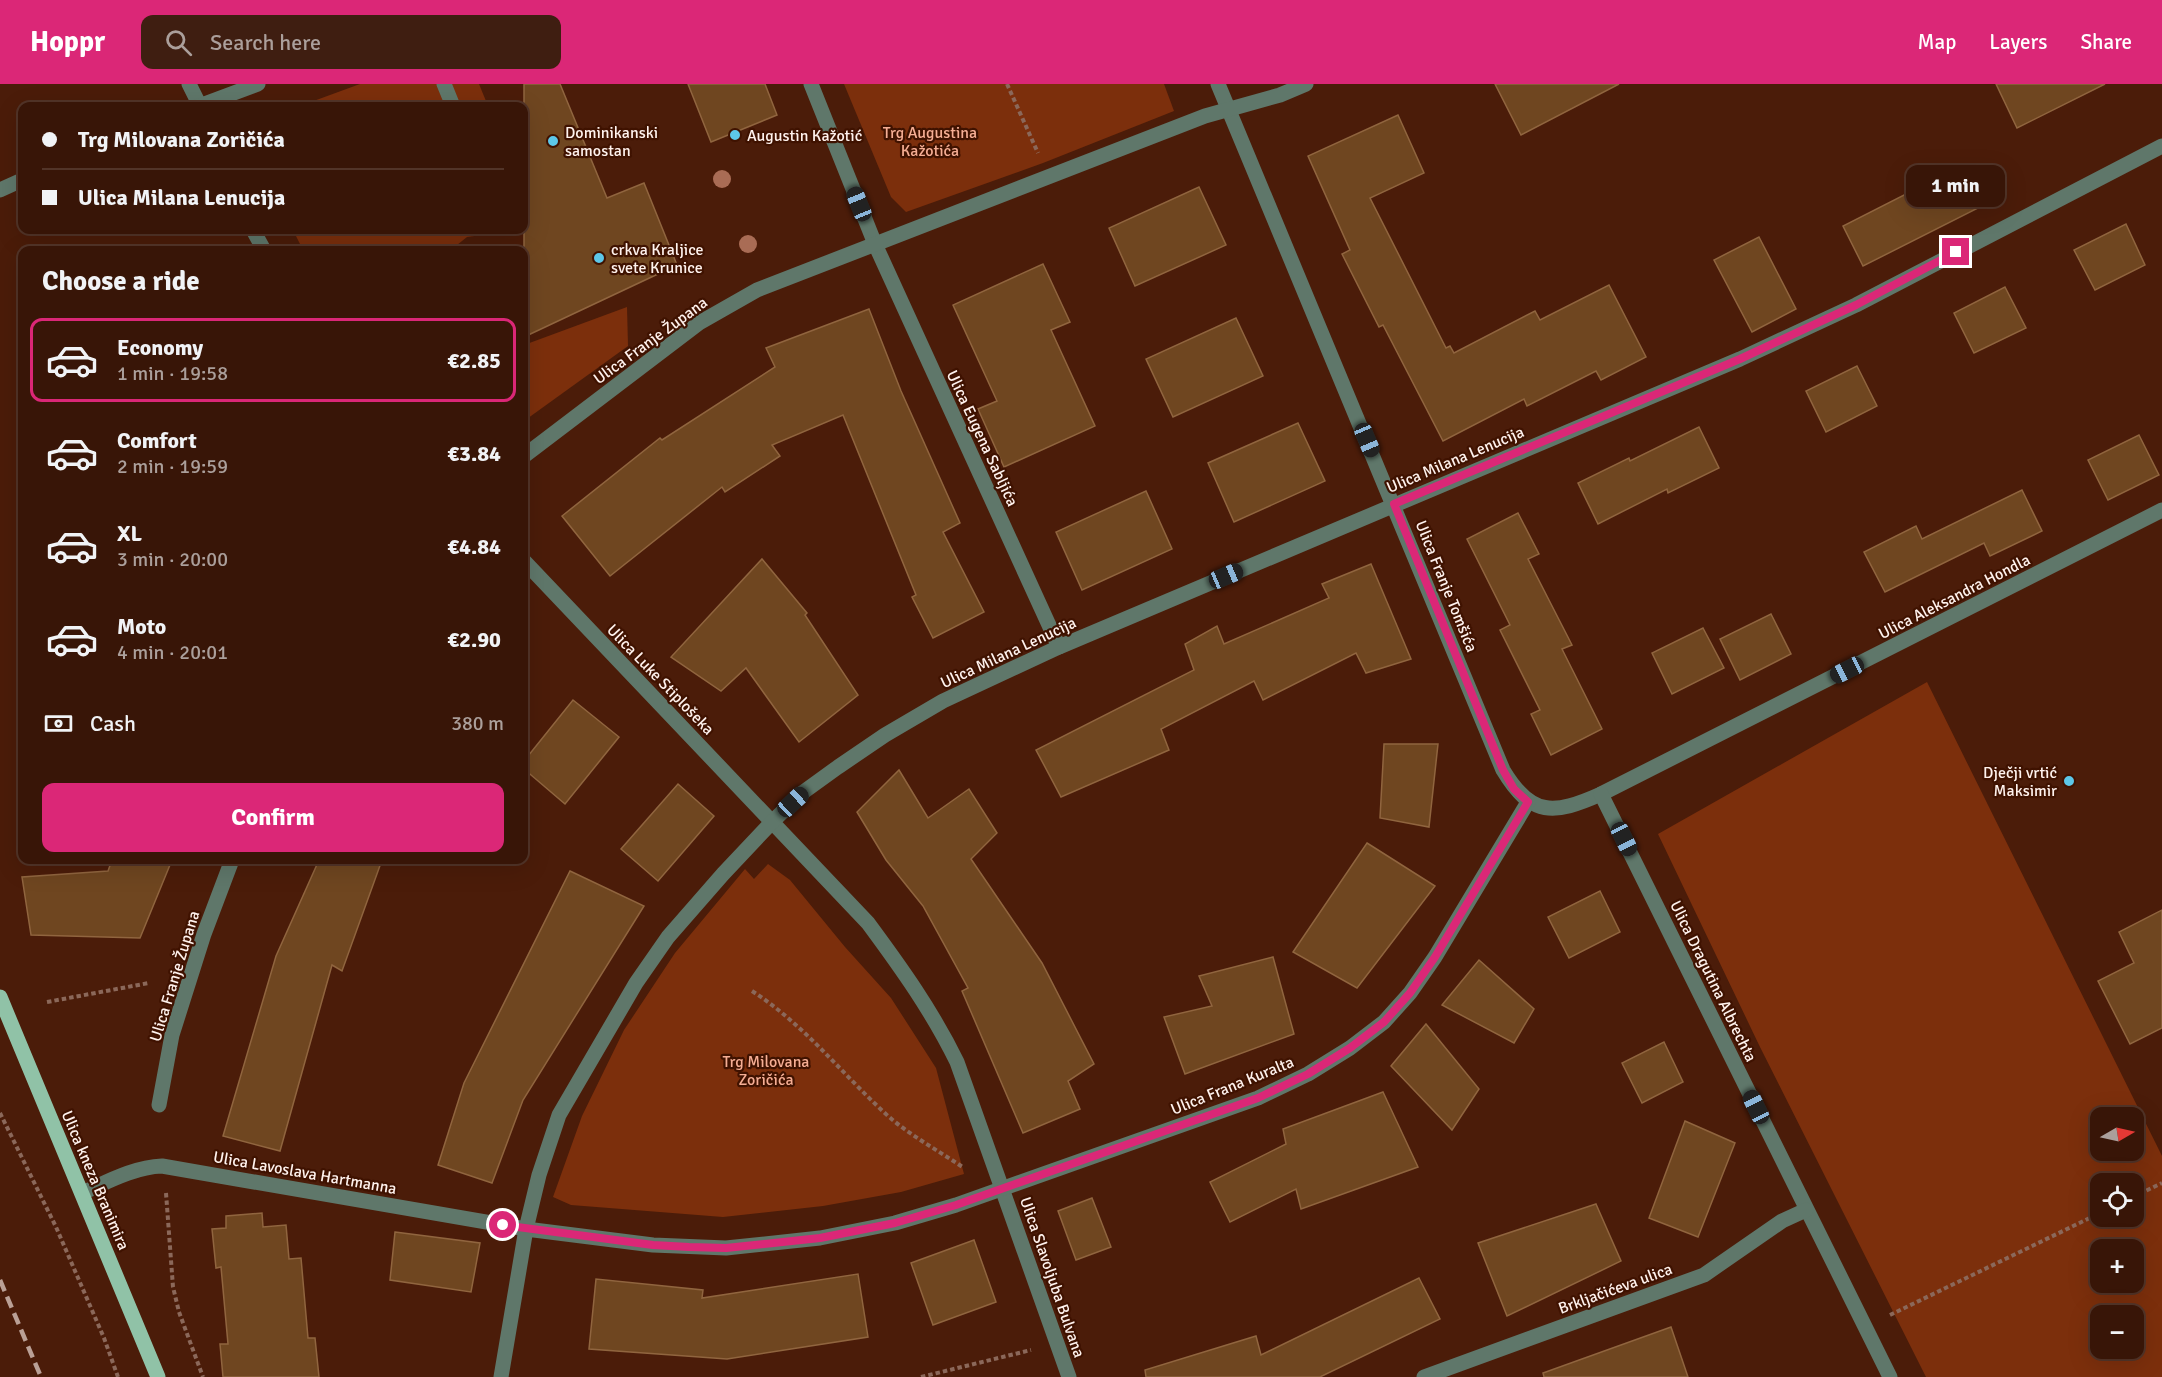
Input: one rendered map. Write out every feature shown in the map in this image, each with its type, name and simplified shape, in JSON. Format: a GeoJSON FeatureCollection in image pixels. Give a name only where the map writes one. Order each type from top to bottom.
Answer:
{"type":"FeatureCollection","features":[{"type":"Feature","properties":{"kind":"main road","name":"Ulica kneza Branimira"},"geometry":{"type":"LineString","coordinates":[[0,998],[158,1377]]}},
{"type":"Feature","properties":{"kind":"street"},"geometry":{"type":"LineString","coordinates":[[189,84],[197,102]]}},
{"type":"Feature","properties":{"kind":"street"},"geometry":{"type":"LineString","coordinates":[[210,102],[258,84]]}},
{"type":"Feature","properties":{"kind":"street"},"geometry":{"type":"LineString","coordinates":[[444,84],[451,102]]}},
{"type":"Feature","properties":{"kind":"street"},"geometry":{"type":"LineString","coordinates":[[811,84],[875,244],[1228,108],[1280,95],[1306,84]]}},
{"type":"Feature","properties":{"kind":"street"},"geometry":{"type":"LineString","coordinates":[[1218,84],[1228,108]]}},
{"type":"Feature","properties":{"kind":"street","name":"Ulica Franje Tomšića"},"geometry":{"type":"LineString","coordinates":[[1228,108],[1503,770],[1514,789],[1528,802]]}},
{"type":"Feature","properties":{"kind":"street","name":"Ulica Milana Lenucija"},"geometry":{"type":"LineString","coordinates":[[773,821],[802,793],[885,735],[943,701],[1059,647],[1740,359],[1856,305],[2162,146]]}},
{"type":"Feature","properties":{"kind":"street"},"geometry":{"type":"LineString","coordinates":[[0,190],[18,182]]}},
{"type":"Feature","properties":{"kind":"street","name":"Ulica Franje Župana"},"geometry":{"type":"LineString","coordinates":[[528,453],[699,323],[757,290],[875,244]]}},
{"type":"Feature","properties":{"kind":"street","name":"Ulica Eugena Sabljića"},"geometry":{"type":"LineString","coordinates":[[875,244],[1059,647]]}},
{"type":"Feature","properties":{"kind":"street","name":"Ulica Aleksandra Hondla"},"geometry":{"type":"LineString","coordinates":[[1601,794],[2162,510]]}},
{"type":"Feature","properties":{"kind":"street","name":"Ulica Luke Stiplošeka"},"geometry":{"type":"LineString","coordinates":[[528,565],[773,821]]}},
{"type":"Feature","properties":{"kind":"street"},"geometry":{"type":"LineString","coordinates":[[1528,802],[1542,807],[1558,808],[1574,806],[1601,794]]}},
{"type":"Feature","properties":{"kind":"street","name":"Ulica Dragutina Albrechta"},"geometry":{"type":"LineString","coordinates":[[1601,794],[1890,1377]]}},
{"type":"Feature","properties":{"kind":"street","name":"Ulica Frana Kuralta"},"geometry":{"type":"LineString","coordinates":[[1003,1188],[1258,1098],[1308,1074],[1350,1048],[1384,1022],[1410,993],[1435,957],[1528,802]]}},
{"type":"Feature","properties":{"kind":"street"},"geometry":{"type":"LineString","coordinates":[[501,1377],[526,1229],[539,1175],[559,1115],[636,983],[668,937],[773,821],[868,923],[938,1022],[957,1062],[1003,1188],[895,1223],[820,1238],[726,1248],[653,1245],[526,1229]]}},
{"type":"Feature","properties":{"kind":"street","name":"Ulica Franje Župana"},"geometry":{"type":"LineString","coordinates":[[159,1105],[172,1035],[204,934],[230,864]]}},
{"type":"Feature","properties":{"kind":"street","name":"Ulica Lavoslava Hartmanna"},"geometry":{"type":"LineString","coordinates":[[82,1193],[134,1171],[149,1166],[162,1166],[526,1229]]}},
{"type":"Feature","properties":{"kind":"street","name":"Ulica Slavoljuba Bulvana"},"geometry":{"type":"LineString","coordinates":[[1003,1188],[1069,1377]]}},
{"type":"Feature","properties":{"kind":"street","name":"Brkljačićeva ulica"},"geometry":{"type":"LineString","coordinates":[[1424,1377],[1704,1275],[1768,1229],[1806,1210]]}},
{"type":"Feature","properties":{"kind":"path"},"geometry":{"type":"LineString","coordinates":[[1007,84],[1048,176]]}},
{"type":"Feature","properties":{"kind":"path"},"geometry":{"type":"LineString","coordinates":[[47,1002],[149,982]]}},
{"type":"Feature","properties":{"kind":"path"},"geometry":{"type":"LineString","coordinates":[[752,991],[773,1005],[817,1044],[889,1117],[972,1174]]}},
{"type":"Feature","properties":{"kind":"path"},"geometry":{"type":"LineString","coordinates":[[0,1113],[56,1227],[118,1377]]}},
{"type":"Feature","properties":{"kind":"path"},"geometry":{"type":"LineString","coordinates":[[165,1183],[173,1287],[179,1312],[203,1377]]}},
{"type":"Feature","properties":{"kind":"path"},"geometry":{"type":"LineString","coordinates":[[2144,1192],[2162,1183]]}},
{"type":"Feature","properties":{"kind":"path"},"geometry":{"type":"LineString","coordinates":[[1886,1318],[2090,1218]]}},
{"type":"Feature","properties":{"kind":"path"},"geometry":{"type":"LineString","coordinates":[[921,1377],[1038,1349]]}},
{"type":"Feature","properties":{"kind":"green space"},"geometry":{"type":"Polygon","coordinates":[[[360,84],[479,84],[486,102],[311,102],[360,84]]]}},
{"type":"Feature","properties":{"kind":"green space","name":"Trg Augustina Kažotića"},"geometry":{"type":"Polygon","coordinates":[[[844,84],[1164,84],[1174,111],[1043,163],[906,212],[891,197],[844,84]]]}},
{"type":"Feature","properties":{"kind":"green space"},"geometry":{"type":"Polygon","coordinates":[[[295,234],[483,234],[467,237],[457,245],[301,246],[295,234]]]}},
{"type":"Feature","properties":{"kind":"green space"},"geometry":{"type":"Polygon","coordinates":[[[627,307],[628,346],[528,418],[528,344],[627,307]]]}},
{"type":"Feature","properties":{"kind":"green space"},"geometry":{"type":"Polygon","coordinates":[[[1927,682],[2138,1107],[2090,1107],[2090,1161],[2144,1161],[2144,1120],[2162,1156],[2162,1377],[1926,1377],[1760,1047],[1658,834],[1927,682]]]}},
{"type":"Feature","properties":{"kind":"green space","name":"Trg Milovana Zoričića"},"geometry":{"type":"Polygon","coordinates":[[[768,864],[790,880],[891,998],[936,1068],[964,1174],[901,1192],[823,1206],[723,1217],[571,1205],[553,1197],[582,1116],[624,1030],[675,953],[745,869],[754,879],[768,864]]]}},
{"type":"Feature","properties":{"kind":"building","name":"crkva Kraljice svete Krunice"},"geometry":{"type":"Polygon","coordinates":[[[524,84],[560,84],[607,198],[644,183],[677,265],[528,335],[528,246],[524,246],[524,234],[528,234],[528,102],[524,102],[524,84]]]}},
{"type":"Feature","properties":{"kind":"building","name":"Dominikanski samostan"},"geometry":{"type":"Polygon","coordinates":[[[688,84],[765,84],[777,115],[711,142],[688,84]]]}},
{"type":"Feature","properties":{"kind":"building"},"geometry":{"type":"Polygon","coordinates":[[[1495,84],[1619,84],[1521,135],[1495,84]]]}},
{"type":"Feature","properties":{"kind":"building"},"geometry":{"type":"Polygon","coordinates":[[[1996,84],[2105,84],[2017,128],[1996,84]]]}},
{"type":"Feature","properties":{"kind":"building"},"geometry":{"type":"Polygon","coordinates":[[[1398,115],[1424,173],[1370,198],[1446,348],[1450,346],[1454,353],[1535,311],[1540,320],[1609,285],[1646,357],[1601,380],[1596,371],[1527,406],[1524,399],[1443,441],[1383,325],[1379,327],[1342,254],[1350,250],[1308,156],[1398,115]]]}},
{"type":"Feature","properties":{"kind":"building"},"geometry":{"type":"Polygon","coordinates":[[[1965,164],[1986,204],[1863,266],[1843,226],[1965,164]]]}},
{"type":"Feature","properties":{"kind":"building"},"geometry":{"type":"Polygon","coordinates":[[[1199,187],[1226,245],[1135,286],[1109,228],[1199,187]]]}},
{"type":"Feature","properties":{"kind":"building"},"geometry":{"type":"Polygon","coordinates":[[[2126,224],[2145,265],[2095,290],[2074,250],[2126,224]]]}},
{"type":"Feature","properties":{"kind":"building"},"geometry":{"type":"Polygon","coordinates":[[[1759,237],[1796,309],[1752,332],[1714,260],[1759,237]]]}},
{"type":"Feature","properties":{"kind":"building"},"geometry":{"type":"Polygon","coordinates":[[[1043,264],[1070,322],[1051,330],[1095,426],[1004,467],[978,409],[997,401],[953,305],[1043,264]]]}},
{"type":"Feature","properties":{"kind":"building"},"geometry":{"type":"Polygon","coordinates":[[[2005,287],[2026,328],[1974,353],[1954,313],[2005,287]]]}},
{"type":"Feature","properties":{"kind":"building"},"geometry":{"type":"Polygon","coordinates":[[[869,309],[901,391],[960,523],[943,532],[984,612],[933,638],[912,597],[916,595],[843,415],[772,445],[780,456],[725,492],[722,487],[610,576],[562,516],[660,438],[662,440],[775,367],[766,348],[869,309]]]}},
{"type":"Feature","properties":{"kind":"building"},"geometry":{"type":"Polygon","coordinates":[[[1236,318],[1263,376],[1173,417],[1146,359],[1236,318]]]}},
{"type":"Feature","properties":{"kind":"building"},"geometry":{"type":"Polygon","coordinates":[[[1857,366],[1877,406],[1826,432],[1806,391],[1857,366]]]}},
{"type":"Feature","properties":{"kind":"building"},"geometry":{"type":"Polygon","coordinates":[[[1298,423],[1325,481],[1234,522],[1208,463],[1298,423]]]}},
{"type":"Feature","properties":{"kind":"building"},"geometry":{"type":"Polygon","coordinates":[[[1699,427],[1719,468],[1668,493],[1667,489],[1598,524],[1578,483],[1629,458],[1630,461],[1699,427]]]}},
{"type":"Feature","properties":{"kind":"building"},"geometry":{"type":"Polygon","coordinates":[[[2139,435],[2159,475],[2108,500],[2088,460],[2139,435]]]}},
{"type":"Feature","properties":{"kind":"building"},"geometry":{"type":"Polygon","coordinates":[[[2022,490],[2042,531],[1990,556],[1984,543],[1885,592],[1864,552],[1916,526],[1922,539],[2022,490]]]}},
{"type":"Feature","properties":{"kind":"building"},"geometry":{"type":"Polygon","coordinates":[[[1146,491],[1172,549],[1082,590],[1056,532],[1146,491]]]}},
{"type":"Feature","properties":{"kind":"building"},"geometry":{"type":"Polygon","coordinates":[[[1518,513],[1539,554],[1528,559],[1572,645],[1562,649],[1602,729],[1551,755],[1531,714],[1540,710],[1500,630],[1510,625],[1467,539],[1518,513]]]}},
{"type":"Feature","properties":{"kind":"building"},"geometry":{"type":"Polygon","coordinates":[[[762,559],[807,613],[805,615],[858,695],[799,742],[746,668],[721,691],[671,657],[762,559]]]}},
{"type":"Feature","properties":{"kind":"building"},"geometry":{"type":"Polygon","coordinates":[[[1371,564],[1411,659],[1366,673],[1356,653],[1263,700],[1254,681],[1161,729],[1169,750],[1061,797],[1036,750],[1194,670],[1185,644],[1217,626],[1224,644],[1329,598],[1322,584],[1371,564]]]}},
{"type":"Feature","properties":{"kind":"building"},"geometry":{"type":"Polygon","coordinates":[[[1771,614],[1791,654],[1740,680],[1720,639],[1771,614]]]}},
{"type":"Feature","properties":{"kind":"building"},"geometry":{"type":"Polygon","coordinates":[[[1703,628],[1724,668],[1672,694],[1652,653],[1703,628]]]}},
{"type":"Feature","properties":{"kind":"building"},"geometry":{"type":"Polygon","coordinates":[[[573,700],[619,737],[565,804],[528,772],[528,756],[573,700]]]}},
{"type":"Feature","properties":{"kind":"building"},"geometry":{"type":"Polygon","coordinates":[[[1384,744],[1438,744],[1429,827],[1380,818],[1384,744]]]}},
{"type":"Feature","properties":{"kind":"building"},"geometry":{"type":"Polygon","coordinates":[[[899,770],[928,818],[969,789],[997,833],[971,859],[1042,963],[1094,1064],[1068,1081],[1080,1109],[1023,1133],[962,991],[968,988],[923,906],[886,860],[857,812],[899,770]]]}},
{"type":"Feature","properties":{"kind":"building"},"geometry":{"type":"Polygon","coordinates":[[[678,784],[714,816],[658,881],[621,849],[678,784]]]}},
{"type":"Feature","properties":{"kind":"building"},"geometry":{"type":"Polygon","coordinates":[[[1367,843],[1435,886],[1357,988],[1293,952],[1367,843]]]}},
{"type":"Feature","properties":{"kind":"building"},"geometry":{"type":"Polygon","coordinates":[[[111,864],[170,864],[140,938],[31,935],[22,877],[108,871],[111,864]]]}},
{"type":"Feature","properties":{"kind":"building"},"geometry":{"type":"Polygon","coordinates":[[[317,864],[381,864],[342,971],[332,965],[280,1151],[223,1136],[276,956],[317,864]]]}},
{"type":"Feature","properties":{"kind":"building"},"geometry":{"type":"Polygon","coordinates":[[[570,871],[644,906],[523,1100],[492,1183],[438,1165],[464,1083],[570,871]]]}},
{"type":"Feature","properties":{"kind":"building"},"geometry":{"type":"Polygon","coordinates":[[[1600,891],[1620,932],[1569,958],[1548,917],[1600,891]]]}},
{"type":"Feature","properties":{"kind":"building"},"geometry":{"type":"Polygon","coordinates":[[[2162,910],[2162,1028],[2130,1044],[2098,981],[2134,963],[2119,932],[2162,910]]]}},
{"type":"Feature","properties":{"kind":"building"},"geometry":{"type":"Polygon","coordinates":[[[1273,957],[1294,1034],[1185,1074],[1164,1017],[1212,1006],[1199,976],[1273,957]]]}},
{"type":"Feature","properties":{"kind":"building"},"geometry":{"type":"Polygon","coordinates":[[[1479,960],[1534,1009],[1514,1043],[1442,1005],[1479,960]]]}},
{"type":"Feature","properties":{"kind":"building"},"geometry":{"type":"Polygon","coordinates":[[[1426,1024],[1479,1089],[1452,1130],[1391,1066],[1426,1024]]]}},
{"type":"Feature","properties":{"kind":"building"},"geometry":{"type":"Polygon","coordinates":[[[1664,1042],[1683,1082],[1642,1103],[1622,1063],[1664,1042]]]}},
{"type":"Feature","properties":{"kind":"building"},"geometry":{"type":"Polygon","coordinates":[[[1383,1092],[1418,1167],[1301,1209],[1296,1189],[1230,1222],[1210,1182],[1286,1144],[1283,1129],[1383,1092]]]}},
{"type":"Feature","properties":{"kind":"building"},"geometry":{"type":"Polygon","coordinates":[[[1685,1121],[1735,1143],[1698,1237],[1649,1218],[1685,1121]]]}},
{"type":"Feature","properties":{"kind":"building"},"geometry":{"type":"Polygon","coordinates":[[[1092,1198],[1111,1247],[1076,1260],[1058,1211],[1092,1198]]]}},
{"type":"Feature","properties":{"kind":"building"},"geometry":{"type":"Polygon","coordinates":[[[1596,1204],[1621,1261],[1507,1316],[1478,1243],[1596,1204]]]}},
{"type":"Feature","properties":{"kind":"building"},"geometry":{"type":"Polygon","coordinates":[[[262,1213],[263,1227],[286,1225],[289,1259],[301,1258],[308,1338],[315,1338],[319,1377],[223,1377],[220,1344],[228,1344],[221,1267],[216,1268],[212,1229],[226,1228],[226,1216],[262,1213]]]}},
{"type":"Feature","properties":{"kind":"building"},"geometry":{"type":"Polygon","coordinates":[[[395,1232],[480,1243],[471,1292],[390,1280],[395,1232]]]}},
{"type":"Feature","properties":{"kind":"building"},"geometry":{"type":"Polygon","coordinates":[[[974,1240],[996,1302],[933,1325],[911,1263],[974,1240]]]}},
{"type":"Feature","properties":{"kind":"building"},"geometry":{"type":"Polygon","coordinates":[[[858,1274],[868,1337],[727,1359],[589,1349],[596,1279],[703,1290],[702,1298],[858,1274]]]}},
{"type":"Feature","properties":{"kind":"building"},"geometry":{"type":"Polygon","coordinates":[[[1419,1278],[1440,1319],[1320,1377],[1146,1377],[1145,1370],[1256,1336],[1261,1355],[1419,1278]]]}},
{"type":"Feature","properties":{"kind":"building"},"geometry":{"type":"Polygon","coordinates":[[[1671,1327],[1688,1377],[1544,1377],[1543,1373],[1671,1327]]]}},
{"type":"Feature","properties":{"kind":"railway"},"geometry":{"type":"LineString","coordinates":[[0,1280],[41,1377]]}},
{"type":"Feature","properties":{"kind":"place","name":"Augustin Kažotić"},"geometry":{"type":"Point","coordinates":[735,135]}},
{"type":"Feature","properties":{"kind":"place","name":"Dominikanski samostan"},"geometry":{"type":"Point","coordinates":[553,141]}},
{"type":"Feature","properties":{"kind":"place","name":"crkva Kraljice svete Krunice"},"geometry":{"type":"Point","coordinates":[599,258]}},
{"type":"Feature","properties":{"kind":"place","name":"Dječji vrtić Maksimir"},"geometry":{"type":"Point","coordinates":[2069,781]}},
{"type":"Feature","properties":{"kind":"route"},"geometry":{"type":"LineString","coordinates":[[503,1225],[653,1245],[726,1248],[820,1238],[895,1223],[956,1205],[1258,1098],[1308,1074],[1350,1048],[1384,1022],[1410,993],[1435,957],[1528,802],[1514,789],[1503,770],[1394,504],[1740,359],[1856,305],[1956,252]]}}]}
